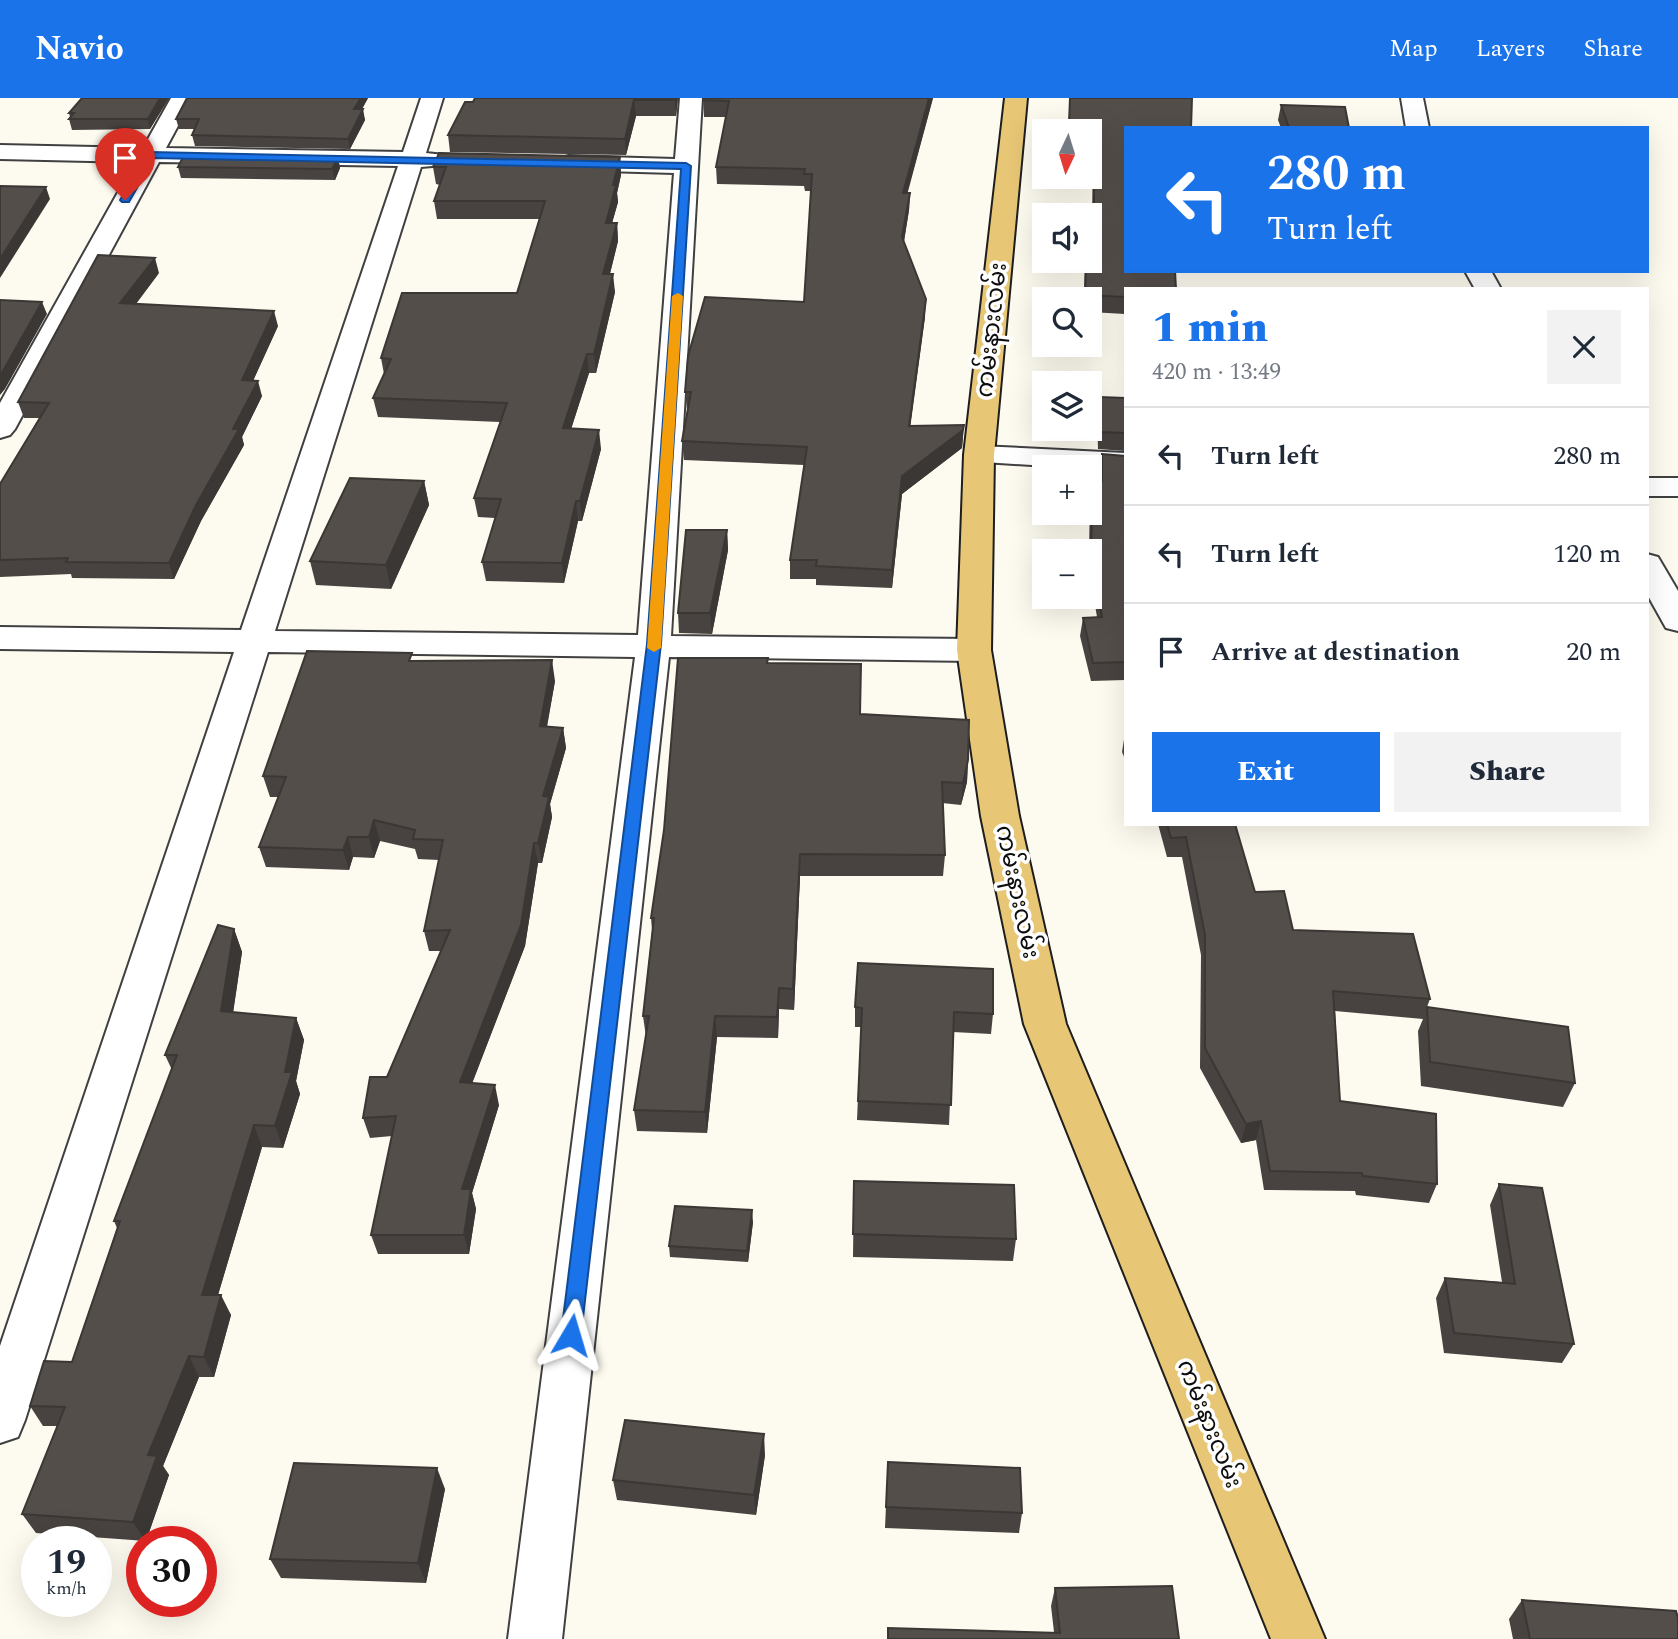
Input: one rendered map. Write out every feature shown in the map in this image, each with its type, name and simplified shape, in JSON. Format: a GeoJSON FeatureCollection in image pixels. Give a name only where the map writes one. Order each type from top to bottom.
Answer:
{"type":"FeatureCollection","features":[{"type":"Feature","properties":{"kind":"main road","name":"ကမ်းနားလမ်း"},"geometry":{"type":"LineString","coordinates":[[1016,98],[979,454],[974,650],[1000,816],[1045,1024],[1298,1639]]}},
{"type":"Feature","properties":{"kind":"street"},"geometry":{"type":"LineString","coordinates":[[0,429],[182,98]]}},
{"type":"Feature","properties":{"kind":"street"},"geometry":{"type":"LineString","coordinates":[[0,1420],[432,98]]}},
{"type":"Feature","properties":{"kind":"street"},"geometry":{"type":"LineString","coordinates":[[535,1639],[654,644],[691,98]]}},
{"type":"Feature","properties":{"kind":"street"},"geometry":{"type":"LineString","coordinates":[[1412,98],[1418,126]]}},
{"type":"Feature","properties":{"kind":"street"},"geometry":{"type":"LineString","coordinates":[[0,152],[452,160]]}},
{"type":"Feature","properties":{"kind":"street"},"geometry":{"type":"LineString","coordinates":[[549,163],[686,166]]}},
{"type":"Feature","properties":{"kind":"street"},"geometry":{"type":"LineString","coordinates":[[979,454],[1124,462]]}},
{"type":"Feature","properties":{"kind":"street"},"geometry":{"type":"LineString","coordinates":[[1649,487],[1678,487]]}},
{"type":"Feature","properties":{"kind":"street"},"geometry":{"type":"LineString","coordinates":[[1649,568],[1678,621]]}},
{"type":"Feature","properties":{"kind":"street"},"geometry":{"type":"LineString","coordinates":[[0,638],[255,639],[974,650]]}},
{"type":"Feature","properties":{"kind":"building"},"geometry":{"type":"Polygon","coordinates":[[[82,98],[160,98],[148,119],[69,119],[74,113],[69,113],[82,98]]]}},
{"type":"Feature","properties":{"kind":"building"},"geometry":{"type":"Polygon","coordinates":[[[187,98],[361,98],[354,109],[363,109],[348,139],[192,135],[199,119],[176,119],[187,98]]]}},
{"type":"Feature","properties":{"kind":"building"},"geometry":{"type":"Polygon","coordinates":[[[475,98],[675,100],[634,100],[625,139],[448,135],[465,102],[473,102],[475,98]]]}},
{"type":"Feature","properties":{"kind":"building"},"geometry":{"type":"Polygon","coordinates":[[[703,98],[929,98],[903,193],[910,193],[902,237],[926,299],[909,426],[964,425],[963,430],[902,476],[892,570],[816,566],[817,560],[790,560],[807,447],[682,441],[691,392],[685,392],[688,356],[705,297],[804,302],[812,174],[804,174],[805,169],[716,167],[729,101],[703,98]]]}},
{"type":"Feature","properties":{"kind":"building"},"geometry":{"type":"Polygon","coordinates":[[[1070,98],[1192,98],[1191,126],[1124,126],[1124,273],[1175,273],[1176,287],[1124,287],[1124,297],[1102,296],[1102,287],[1085,287],[1086,273],[1102,273],[1102,203],[1094,203],[1094,189],[1102,189],[1102,119],[1069,119],[1070,98]]]}},
{"type":"Feature","properties":{"kind":"building"},"geometry":{"type":"Polygon","coordinates":[[[1281,105],[1345,107],[1349,126],[1288,126],[1281,105]]]}},
{"type":"Feature","properties":{"kind":"building"},"geometry":{"type":"Polygon","coordinates":[[[439,153],[620,157],[606,223],[617,223],[603,274],[613,274],[594,354],[587,354],[563,428],[599,430],[580,501],[576,501],[562,563],[482,562],[501,499],[474,498],[507,403],[373,398],[391,359],[381,358],[402,293],[517,293],[545,201],[434,201],[446,167],[433,167],[439,153]]]}},
{"type":"Feature","properties":{"kind":"building"},"geometry":{"type":"Polygon","coordinates":[[[184,155],[338,158],[332,169],[178,167],[184,155]]]}},
{"type":"Feature","properties":{"kind":"building"},"geometry":{"type":"Polygon","coordinates":[[[0,186],[46,187],[0,259],[0,186]]]}},
{"type":"Feature","properties":{"kind":"building"},"geometry":{"type":"Polygon","coordinates":[[[98,255],[155,258],[120,303],[274,311],[242,380],[258,381],[233,429],[239,429],[196,505],[169,563],[66,562],[68,558],[0,560],[0,484],[49,403],[18,402],[98,255]]]}},
{"type":"Feature","properties":{"kind":"building"},"geometry":{"type":"Polygon","coordinates":[[[0,300],[42,302],[0,376],[0,300]]]}},
{"type":"Feature","properties":{"kind":"building"},"geometry":{"type":"Polygon","coordinates":[[[1102,397],[1124,398],[1124,433],[1102,432],[1102,397]]]}},
{"type":"Feature","properties":{"kind":"building"},"geometry":{"type":"Polygon","coordinates":[[[1102,454],[1124,456],[1124,662],[1093,663],[1083,618],[1102,617],[1102,539],[1091,539],[1092,525],[1102,525],[1102,454]]]}},
{"type":"Feature","properties":{"kind":"building"},"geometry":{"type":"Polygon","coordinates":[[[350,478],[424,481],[386,565],[310,561],[350,478]]]}},
{"type":"Feature","properties":{"kind":"building"},"geometry":{"type":"Polygon","coordinates":[[[686,530],[727,530],[710,613],[678,613],[686,530]]]}},
{"type":"Feature","properties":{"kind":"building"},"geometry":{"type":"Polygon","coordinates":[[[307,651],[412,653],[409,661],[552,660],[540,726],[563,728],[543,796],[549,797],[538,843],[534,843],[521,925],[460,1082],[495,1085],[462,1189],[471,1189],[464,1235],[371,1235],[396,1116],[363,1118],[370,1077],[387,1077],[450,930],[424,931],[443,840],[413,839],[415,830],[374,820],[369,837],[348,837],[343,850],[259,847],[286,777],[263,776],[307,651]]]}},
{"type":"Feature","properties":{"kind":"building"},"geometry":{"type":"Polygon","coordinates":[[[678,658],[768,658],[767,663],[861,664],[860,714],[969,720],[968,760],[963,783],[942,782],[945,855],[800,854],[793,989],[779,988],[777,1017],[715,1016],[705,1112],[634,1110],[649,1016],[643,1016],[654,918],[651,918],[664,830],[678,658]]]}},
{"type":"Feature","properties":{"kind":"building"},"geometry":{"type":"Polygon","coordinates":[[[1168,826],[1236,826],[1255,892],[1284,891],[1293,930],[1413,934],[1430,999],[1333,991],[1340,1101],[1436,1114],[1437,1184],[1363,1176],[1362,1173],[1270,1171],[1261,1121],[1246,1124],[1205,1048],[1205,935],[1186,837],[1171,838],[1168,826]]]}},
{"type":"Feature","properties":{"kind":"building"},"geometry":{"type":"Polygon","coordinates":[[[218,925],[234,929],[221,1011],[296,1018],[285,1072],[292,1072],[275,1126],[254,1125],[202,1295],[221,1295],[204,1357],[189,1356],[148,1455],[157,1456],[133,1522],[22,1514],[65,1407],[30,1406],[44,1361],[72,1362],[120,1221],[114,1221],[177,1055],[165,1055],[218,925]]]}},
{"type":"Feature","properties":{"kind":"building"},"geometry":{"type":"Polygon","coordinates":[[[858,963],[993,969],[993,1014],[954,1012],[951,1105],[858,1101],[862,1008],[855,1007],[858,963]]]}},
{"type":"Feature","properties":{"kind":"building"},"geometry":{"type":"Polygon","coordinates":[[[1427,1007],[1568,1027],[1575,1083],[1430,1062],[1427,1007]]]}},
{"type":"Feature","properties":{"kind":"building"},"geometry":{"type":"Polygon","coordinates":[[[854,1181],[1014,1185],[1016,1239],[853,1234],[854,1181]]]}},
{"type":"Feature","properties":{"kind":"building"},"geometry":{"type":"Polygon","coordinates":[[[1499,1184],[1542,1188],[1574,1344],[1454,1333],[1445,1278],[1515,1284],[1499,1184]]]}},
{"type":"Feature","properties":{"kind":"building"},"geometry":{"type":"Polygon","coordinates":[[[675,1206],[752,1210],[747,1251],[669,1246],[675,1206]]]}},
{"type":"Feature","properties":{"kind":"building"},"geometry":{"type":"Polygon","coordinates":[[[625,1420],[764,1434],[754,1495],[613,1480],[625,1420]]]}},
{"type":"Feature","properties":{"kind":"building"},"geometry":{"type":"Polygon","coordinates":[[[888,1462],[1020,1468],[1022,1513],[886,1507],[888,1462]]]}},
{"type":"Feature","properties":{"kind":"building"},"geometry":{"type":"Polygon","coordinates":[[[294,1463],[437,1468],[418,1563],[270,1559],[294,1463]]]}},
{"type":"Feature","properties":{"kind":"building"},"geometry":{"type":"Polygon","coordinates":[[[1172,1586],[1179,1639],[888,1639],[888,1628],[1060,1633],[1055,1588],[1172,1586]]]}},
{"type":"Feature","properties":{"kind":"building"},"geometry":{"type":"Polygon","coordinates":[[[1522,1600],[1676,1611],[1678,1639],[1530,1639],[1522,1600]]]}},
{"type":"Feature","properties":{"kind":"slow traffic"},"geometry":{"type":"LineString","coordinates":[[654,648],[678,296]]}},
{"type":"Feature","properties":{"kind":"route"},"geometry":{"type":"LineString","coordinates":[[125,200],[150,155],[686,166],[654,644],[571,1335]]}}]}
